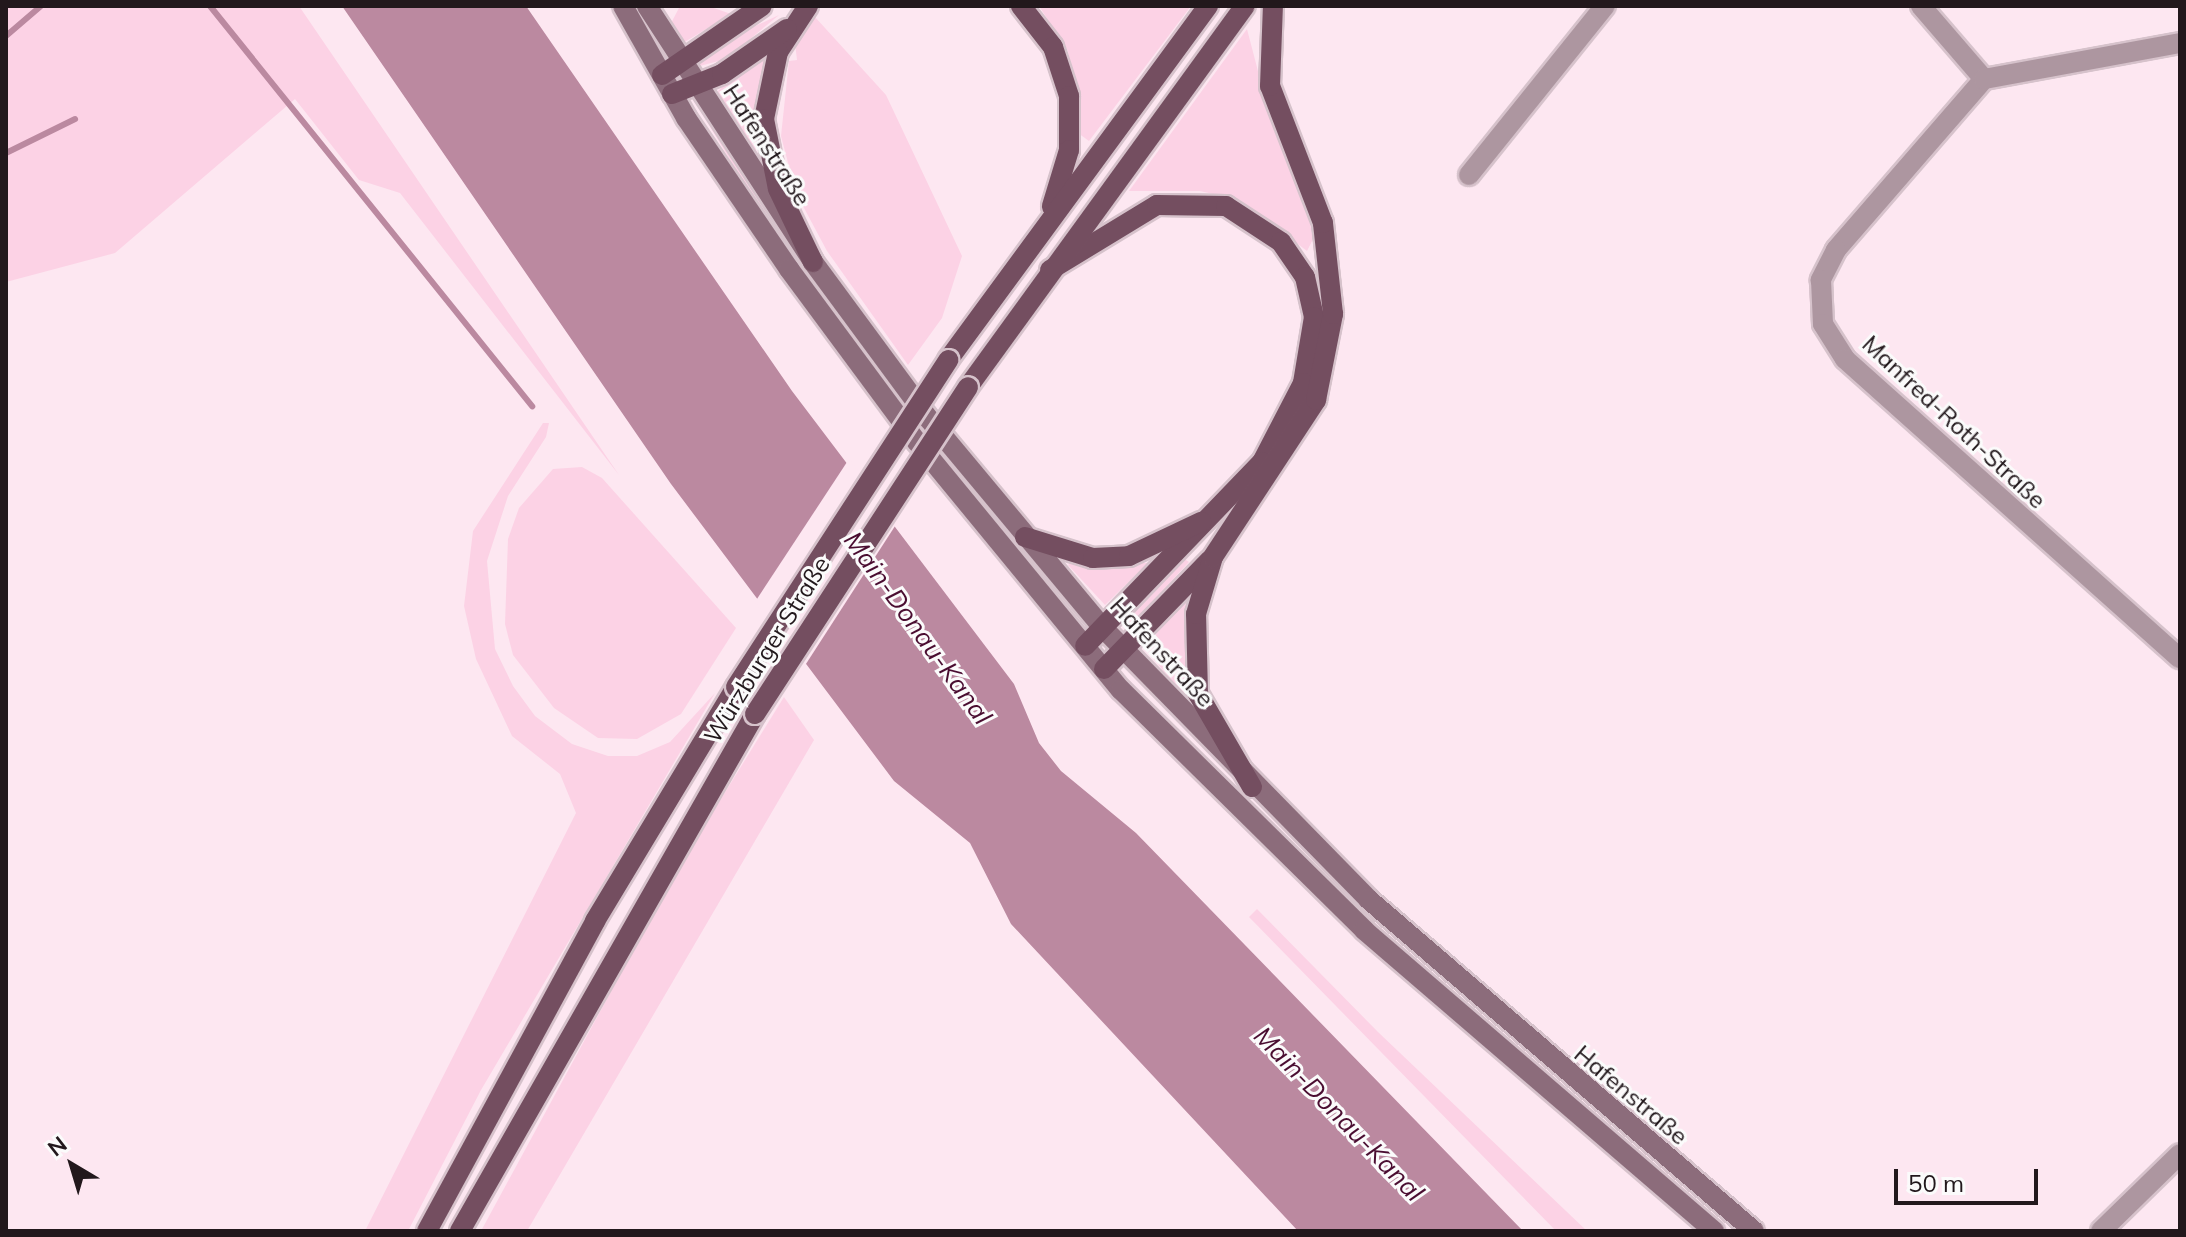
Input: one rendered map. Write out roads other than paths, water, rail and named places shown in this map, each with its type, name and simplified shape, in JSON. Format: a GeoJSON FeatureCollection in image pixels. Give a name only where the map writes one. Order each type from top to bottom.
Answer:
{"type":"FeatureCollection","features":[{"type":"Feature","properties":{"kind":"main road","name":"Hafenstraße"},"geometry":{"type":"LineString","coordinates":[[623,6],[672,94],[917,442],[1104,669],[1364,930],[1714,1231]]}},
{"type":"Feature","properties":{"kind":"main road","name":"Hafenstraße"},"geometry":{"type":"LineString","coordinates":[[647,6],[813,262],[1025,537],[1103,628],[1252,787],[1509,1024],[1754,1231]]}},
{"type":"Feature","properties":{"kind":"main road"},"geometry":{"type":"LineString","coordinates":[[662,75],[680,59],[762,6]]}},
{"type":"Feature","properties":{"kind":"main road"},"geometry":{"type":"LineString","coordinates":[[672,94],[697,86],[790,27],[808,6]]}},
{"type":"Feature","properties":{"kind":"main road"},"geometry":{"type":"LineString","coordinates":[[1021,6],[1053,47],[1069,96],[1069,150],[1047,222]]}},
{"type":"Feature","properties":{"kind":"main road","name":"Würzburger Straße"},"geometry":{"type":"LineString","coordinates":[[427,1231],[595,921],[736,687],[948,360],[1208,6]]}},
{"type":"Feature","properties":{"kind":"main road","name":"Würzburger Straße"},"geometry":{"type":"LineString","coordinates":[[460,1231],[755,714],[968,387],[1050,270],[1245,6]]}},
{"type":"Feature","properties":{"kind":"main road"},"geometry":{"type":"LineString","coordinates":[[1104,669],[1213,557],[1295,441],[1330,347],[1332,281],[1323,223],[1270,86],[1273,6]]}},
{"type":"Feature","properties":{"kind":"main road"},"geometry":{"type":"LineString","coordinates":[[790,27],[766,91],[764,119],[778,189],[813,262]]}},
{"type":"Feature","properties":{"kind":"main road"},"geometry":{"type":"LineString","coordinates":[[1050,270],[1125,219],[1194,201],[1258,222],[1293,257],[1314,317],[1303,383],[1262,462],[1085,646]]}},
{"type":"Feature","properties":{"kind":"main road"},"geometry":{"type":"LineString","coordinates":[[1025,537],[1093,558],[1129,556],[1215,514]]}},
{"type":"Feature","properties":{"kind":"main road"},"geometry":{"type":"LineString","coordinates":[[1213,557],[1193,633],[1194,678],[1205,711],[1252,787]]}},
{"type":"Feature","properties":{"kind":"street"},"geometry":{"type":"LineString","coordinates":[[1469,175],[1605,6]]}},
{"type":"Feature","properties":{"kind":"street"},"geometry":{"type":"LineString","coordinates":[[1921,6],[1984,79],[2180,43]]}},
{"type":"Feature","properties":{"kind":"street","name":"Manfred-Roth-Straße"},"geometry":{"type":"LineString","coordinates":[[1984,79],[1836,250],[1821,280],[1823,324],[1845,359],[2180,658]]}},
{"type":"Feature","properties":{"kind":"street"},"geometry":{"type":"LineString","coordinates":[[2101,1231],[2180,1154]]}},
{"type":"Feature","properties":{"kind":"water","name":"Main-Donau-Kanal"},"geometry":{"type":"Polygon","coordinates":[[[342,6],[526,6],[792,391],[1014,684],[1039,743],[1061,771],[1136,833],[1523,1231],[1298,1231],[1011,924],[970,843],[894,781],[671,484],[342,6]]]}},
{"type":"Feature","properties":{"kind":"waterway"},"geometry":{"type":"LineString","coordinates":[[6,36],[41,6]]}},
{"type":"Feature","properties":{"kind":"waterway"},"geometry":{"type":"LineString","coordinates":[[210,6],[532,406]]}},
{"type":"Feature","properties":{"kind":"waterway"},"geometry":{"type":"LineString","coordinates":[[6,153],[75,119]]}}]}
